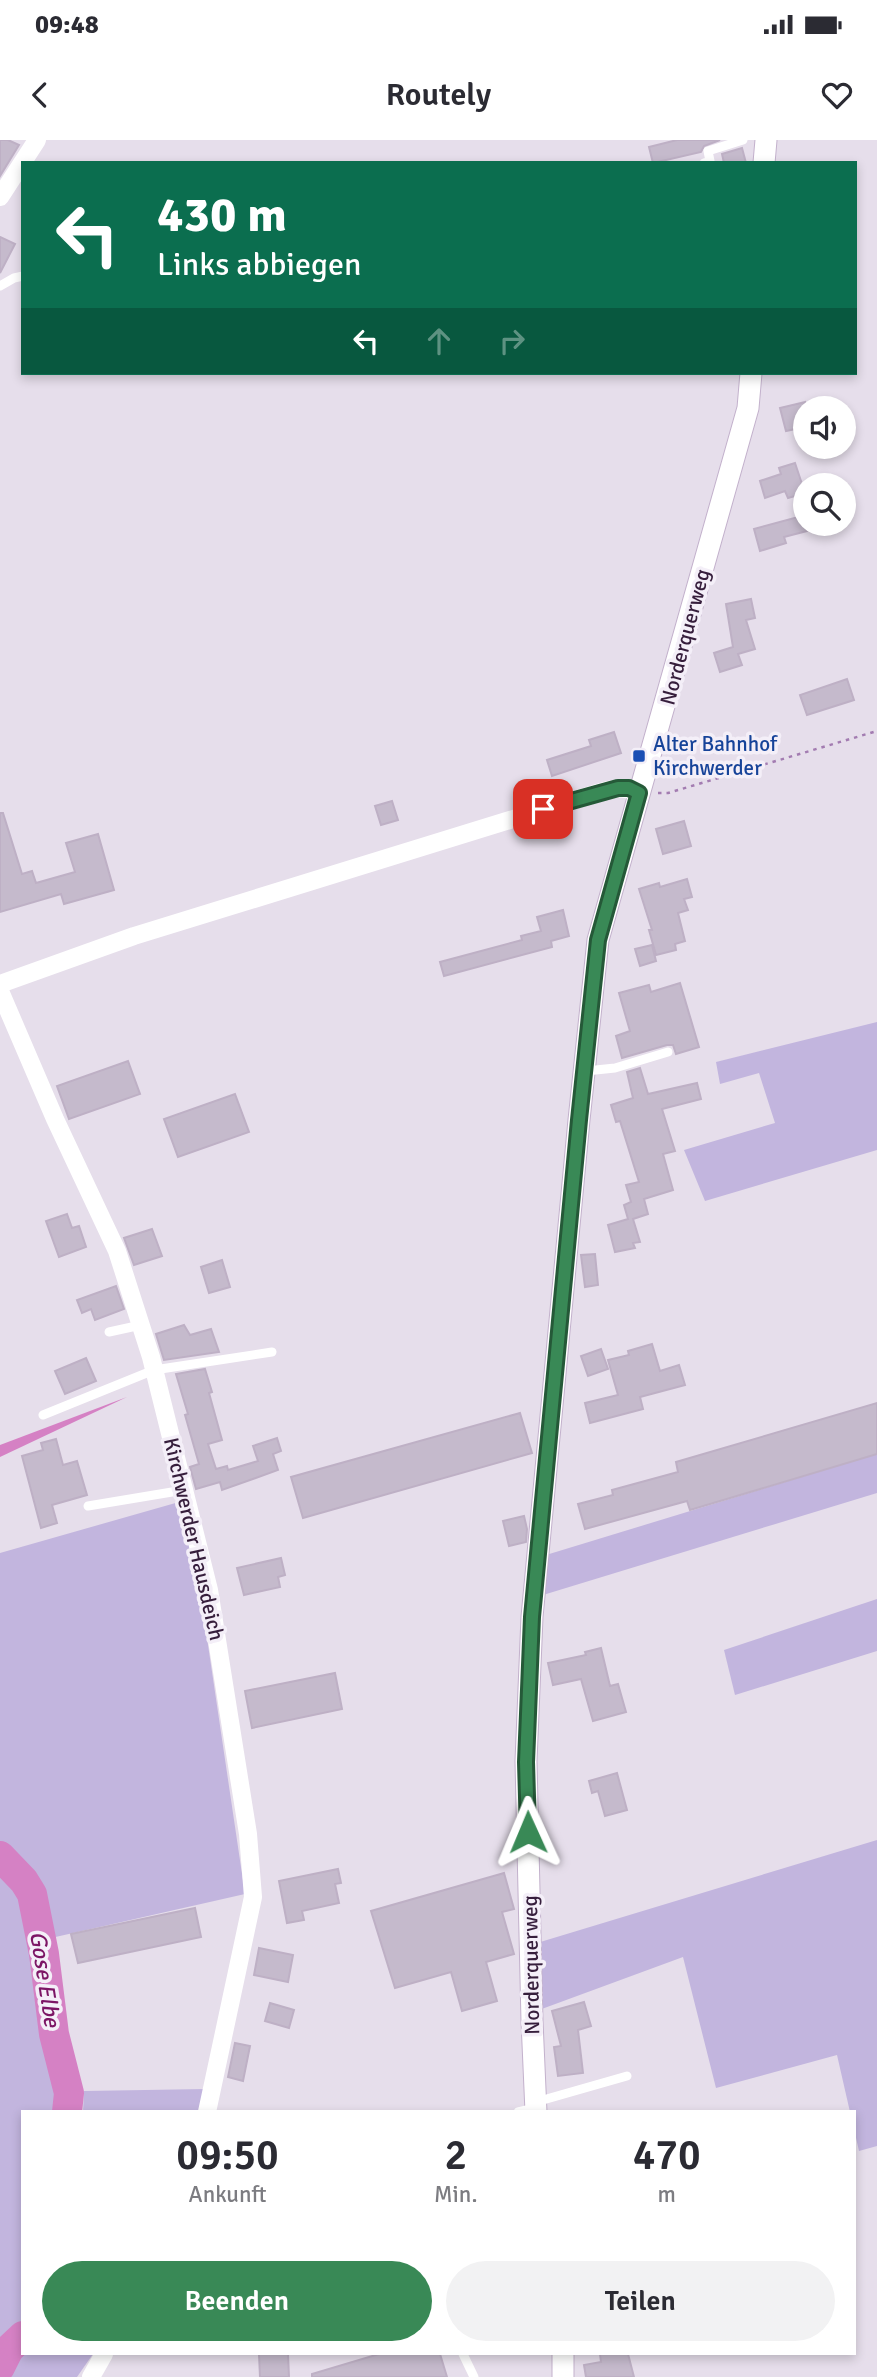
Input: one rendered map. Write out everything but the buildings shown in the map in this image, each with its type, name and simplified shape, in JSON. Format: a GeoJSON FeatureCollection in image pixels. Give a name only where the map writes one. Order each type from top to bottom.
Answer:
{"type":"FeatureCollection","features":[{"type":"Feature","properties":{"kind":"street"},"geometry":{"type":"LineString","coordinates":[[23,161],[37,140]]}},
{"type":"Feature","properties":{"kind":"street"},"geometry":{"type":"LineString","coordinates":[[764,161],[766,140]]}},
{"type":"Feature","properties":{"kind":"street"},"geometry":{"type":"LineString","coordinates":[[0,197],[21,165]]}},
{"type":"Feature","properties":{"kind":"street","name":"Norderquerweg"},"geometry":{"type":"LineString","coordinates":[[532,2109],[526,1762],[532,1617],[598,940],[748,408],[751,375]]}},
{"type":"Feature","properties":{"kind":"street"},"geometry":{"type":"LineString","coordinates":[[0,984],[134,936],[594,793],[618,788],[629,788],[639,793]]}},
{"type":"Feature","properties":{"kind":"street","name":"Kirchwerder Hausdeich"},"geometry":{"type":"LineString","coordinates":[[0,991],[55,1119],[117,1251],[154,1370],[209,1590],[248,1834],[253,1897],[207,2110]]}},
{"type":"Feature","properties":{"kind":"street"},"geometry":{"type":"LineString","coordinates":[[91,2377],[103,2355]]}},
{"type":"Feature","properties":{"kind":"street"},"geometry":{"type":"LineString","coordinates":[[563,2355],[563,2377]]}},
{"type":"Feature","properties":{"kind":"lane"},"geometry":{"type":"LineString","coordinates":[[710,161],[708,151],[743,140]]}},
{"type":"Feature","properties":{"kind":"lane"},"geometry":{"type":"LineString","coordinates":[[0,286],[21,276]]}},
{"type":"Feature","properties":{"kind":"lane"},"geometry":{"type":"LineString","coordinates":[[584,1072],[615,1068],[668,1052]]}},
{"type":"Feature","properties":{"kind":"lane"},"geometry":{"type":"LineString","coordinates":[[109,1332],[141,1325]]}},
{"type":"Feature","properties":{"kind":"lane"},"geometry":{"type":"LineString","coordinates":[[43,1415],[154,1370],[272,1352]]}},
{"type":"Feature","properties":{"kind":"lane"},"geometry":{"type":"LineString","coordinates":[[88,1506],[184,1490]]}},
{"type":"Feature","properties":{"kind":"lane"},"geometry":{"type":"LineString","coordinates":[[532,2109],[627,2076]]}},
{"type":"Feature","properties":{"kind":"lane"},"geometry":{"type":"LineString","coordinates":[[463,2355],[474,2377]]}},
{"type":"Feature","properties":{"kind":"path"},"geometry":{"type":"LineString","coordinates":[[639,793],[668,793],[877,731]]}},
{"type":"Feature","properties":{"kind":"shaded area"},"geometry":{"type":"Polygon","coordinates":[[[877,1022],[877,1150],[705,1201],[684,1150],[775,1123],[759,1073],[720,1084],[716,1062],[877,1022]]]}},
{"type":"Feature","properties":{"kind":"shaded area"},"geometry":{"type":"Polygon","coordinates":[[[127,1397],[0,1457],[0,1445],[127,1397]]]}},
{"type":"Feature","properties":{"kind":"shaded area"},"geometry":{"type":"Polygon","coordinates":[[[877,1454],[877,1493],[543,1595],[546,1555],[877,1454]]]}},
{"type":"Feature","properties":{"kind":"shaded area"},"geometry":{"type":"Polygon","coordinates":[[[179,1502],[200,1591],[245,1894],[29,1943],[41,2032],[62,2104],[60,2110],[21,2110],[21,2325],[0,2344],[0,1553],[179,1502]]]}},
{"type":"Feature","properties":{"kind":"shaded area"},"geometry":{"type":"Polygon","coordinates":[[[877,1599],[877,1651],[735,1695],[724,1650],[877,1599]]]}},
{"type":"Feature","properties":{"kind":"shaded area"},"geometry":{"type":"Polygon","coordinates":[[[877,1840],[877,2146],[859,2151],[856,2110],[850,2110],[837,2055],[716,2088],[683,1957],[539,2010],[537,1943],[877,1840]]]}},
{"type":"Feature","properties":{"kind":"shaded area"},"geometry":{"type":"Polygon","coordinates":[[[206,2089],[201,2110],[83,2110],[84,2091],[206,2089]]]}},
{"type":"Feature","properties":{"kind":"shaded area"},"geometry":{"type":"Polygon","coordinates":[[[21,2353],[92,2355],[77,2377],[7,2377],[13,2359],[21,2353]]]}},
{"type":"Feature","properties":{"kind":"waterway","name":"Gose Elbe"},"geometry":{"type":"LineString","coordinates":[[0,1856],[24,1881],[32,1894],[44,1954],[54,2034],[69,2093],[67,2110]]}},
{"type":"Feature","properties":{"kind":"waterway","name":"Gose Elbe"},"geometry":{"type":"LineString","coordinates":[[0,2367],[9,2349],[21,2338]]}},
{"type":"Feature","properties":{"kind":"place","name":"Alter Bahnhof Kirchwerder"},"geometry":{"type":"Point","coordinates":[639,756]}},
{"type":"Feature","properties":{"kind":"route"},"geometry":{"type":"LineString","coordinates":[[528,1832],[526,1762],[532,1617],[598,940],[639,793],[629,788],[618,788],[543,809]]}}]}
